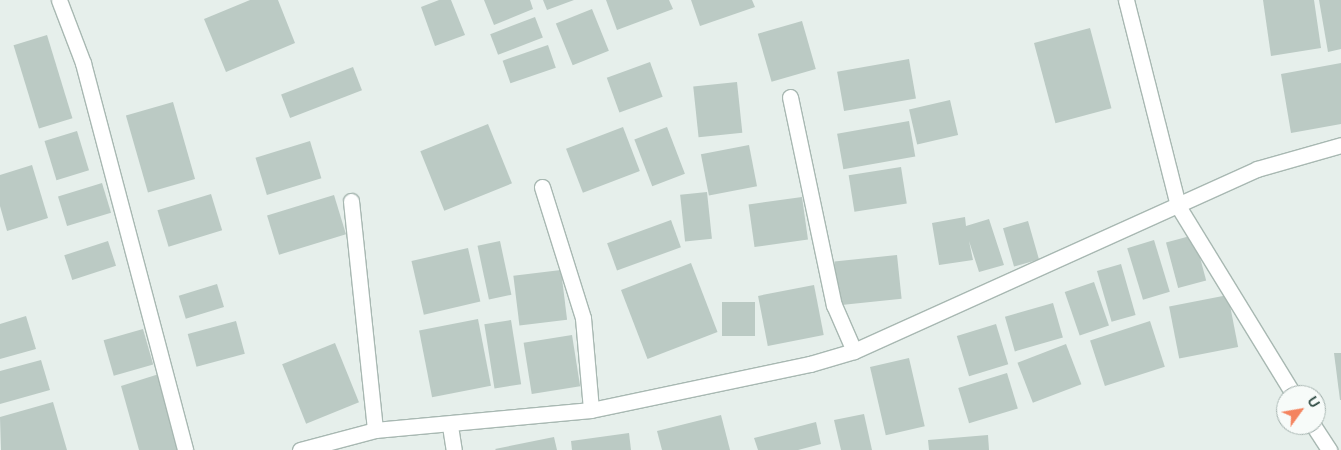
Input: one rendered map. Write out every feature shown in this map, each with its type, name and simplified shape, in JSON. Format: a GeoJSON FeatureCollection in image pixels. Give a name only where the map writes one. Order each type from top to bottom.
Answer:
{"type":"FeatureCollection","features":[{"type":"Feature","properties":{"kind":"street"},"geometry":{"type":"LineString","coordinates":[[59,0],[83,62],[185,450]]}},
{"type":"Feature","properties":{"kind":"street"},"geometry":{"type":"LineString","coordinates":[[1126,0],[1178,206],[1288,385]]}},
{"type":"Feature","properties":{"kind":"street"},"geometry":{"type":"LineString","coordinates":[[790,97],[834,305],[854,350]]}},
{"type":"Feature","properties":{"kind":"street"},"geometry":{"type":"LineString","coordinates":[[300,450],[374,430],[450,426],[591,410],[854,350],[1257,169],[1341,145]]}},
{"type":"Feature","properties":{"kind":"street"},"geometry":{"type":"LineString","coordinates":[[542,187],[583,318],[591,410]]}},
{"type":"Feature","properties":{"kind":"street"},"geometry":{"type":"LineString","coordinates":[[351,201],[374,430]]}},
{"type":"Feature","properties":{"kind":"street"},"geometry":{"type":"LineString","coordinates":[[450,426],[454,450]]}},
{"type":"Feature","properties":{"kind":"street"},"geometry":{"type":"LineString","coordinates":[[1319,435],[1328,450]]}},
{"type":"Feature","properties":{"kind":"building"},"geometry":{"type":"Polygon","coordinates":[[[250,0],[278,0],[295,43],[226,72],[204,19],[250,0]]]}},
{"type":"Feature","properties":{"kind":"building"},"geometry":{"type":"Polygon","coordinates":[[[439,0],[451,0],[465,35],[435,46],[421,7],[439,0]]]}},
{"type":"Feature","properties":{"kind":"building"},"geometry":{"type":"Polygon","coordinates":[[[484,0],[530,0],[533,9],[494,25],[484,0]]]}},
{"type":"Feature","properties":{"kind":"building"},"geometry":{"type":"Polygon","coordinates":[[[543,0],[574,0],[547,10],[543,0]]]}},
{"type":"Feature","properties":{"kind":"building"},"geometry":{"type":"Polygon","coordinates":[[[606,0],[669,0],[673,9],[617,30],[606,0]]]}},
{"type":"Feature","properties":{"kind":"building"},"geometry":{"type":"Polygon","coordinates":[[[691,0],[752,0],[755,7],[700,26],[691,0]]]}},
{"type":"Feature","properties":{"kind":"building"},"geometry":{"type":"Polygon","coordinates":[[[1263,0],[1314,0],[1321,48],[1271,56],[1263,0]]]}},
{"type":"Feature","properties":{"kind":"building"},"geometry":{"type":"Polygon","coordinates":[[[1319,0],[1341,0],[1341,49],[1328,52],[1319,0]]]}},
{"type":"Feature","properties":{"kind":"building"},"geometry":{"type":"Polygon","coordinates":[[[592,9],[609,51],[573,65],[556,24],[592,9]]]}},
{"type":"Feature","properties":{"kind":"building"},"geometry":{"type":"Polygon","coordinates":[[[535,17],[543,38],[498,55],[490,34],[535,17]]]}},
{"type":"Feature","properties":{"kind":"building"},"geometry":{"type":"Polygon","coordinates":[[[802,21],[816,69],[772,82],[758,34],[802,21]]]}},
{"type":"Feature","properties":{"kind":"building"},"geometry":{"type":"Polygon","coordinates":[[[1090,28],[1111,108],[1055,123],[1034,43],[1090,28]]]}},
{"type":"Feature","properties":{"kind":"building"},"geometry":{"type":"Polygon","coordinates":[[[47,35],[72,118],[39,128],[14,45],[47,35]]]}},
{"type":"Feature","properties":{"kind":"building"},"geometry":{"type":"Polygon","coordinates":[[[548,45],[556,68],[510,83],[503,61],[548,45]]]}},
{"type":"Feature","properties":{"kind":"building"},"geometry":{"type":"Polygon","coordinates":[[[909,59],[916,98],[844,111],[837,72],[909,59]]]}},
{"type":"Feature","properties":{"kind":"building"},"geometry":{"type":"Polygon","coordinates":[[[650,62],[663,97],[619,113],[607,78],[650,62]]]}},
{"type":"Feature","properties":{"kind":"building"},"geometry":{"type":"Polygon","coordinates":[[[1341,63],[1341,124],[1291,133],[1281,74],[1341,63]]]}},
{"type":"Feature","properties":{"kind":"building"},"geometry":{"type":"Polygon","coordinates":[[[353,67],[362,90],[290,118],[281,95],[353,67]]]}},
{"type":"Feature","properties":{"kind":"building"},"geometry":{"type":"Polygon","coordinates":[[[737,82],[742,133],[699,137],[693,87],[737,82]]]}},
{"type":"Feature","properties":{"kind":"building"},"geometry":{"type":"Polygon","coordinates":[[[950,100],[958,135],[917,145],[909,109],[950,100]]]}},
{"type":"Feature","properties":{"kind":"building"},"geometry":{"type":"Polygon","coordinates":[[[173,102],[195,179],[148,192],[126,116],[173,102]]]}},
{"type":"Feature","properties":{"kind":"building"},"geometry":{"type":"Polygon","coordinates":[[[909,121],[915,156],[843,169],[837,134],[909,121]]]}},
{"type":"Feature","properties":{"kind":"building"},"geometry":{"type":"Polygon","coordinates":[[[488,124],[512,183],[444,211],[420,151],[488,124]]]}},
{"type":"Feature","properties":{"kind":"building"},"geometry":{"type":"Polygon","coordinates":[[[623,127],[640,171],[583,193],[566,149],[623,127]]]}},
{"type":"Feature","properties":{"kind":"building"},"geometry":{"type":"Polygon","coordinates":[[[667,127],[685,174],[652,186],[634,140],[667,127]]]}},
{"type":"Feature","properties":{"kind":"building"},"geometry":{"type":"Polygon","coordinates":[[[77,131],[89,170],[56,180],[44,141],[77,131]]]}},
{"type":"Feature","properties":{"kind":"building"},"geometry":{"type":"Polygon","coordinates":[[[310,141],[321,178],[267,195],[255,158],[310,141]]]}},
{"type":"Feature","properties":{"kind":"building"},"geometry":{"type":"Polygon","coordinates":[[[749,145],[757,186],[709,196],[701,154],[749,145]]]}},
{"type":"Feature","properties":{"kind":"building"},"geometry":{"type":"Polygon","coordinates":[[[32,165],[48,218],[7,231],[0,206],[0,175],[32,165]]]}},
{"type":"Feature","properties":{"kind":"building"},"geometry":{"type":"Polygon","coordinates":[[[901,167],[907,204],[854,212],[849,175],[901,167]]]}},
{"type":"Feature","properties":{"kind":"building"},"geometry":{"type":"Polygon","coordinates":[[[102,183],[111,213],[67,226],[58,196],[102,183]]]}},
{"type":"Feature","properties":{"kind":"building"},"geometry":{"type":"Polygon","coordinates":[[[707,192],[712,239],[685,242],[680,195],[707,192]]]}},
{"type":"Feature","properties":{"kind":"building"},"geometry":{"type":"Polygon","coordinates":[[[211,194],[222,230],[169,247],[157,210],[211,194]]]}},
{"type":"Feature","properties":{"kind":"building"},"geometry":{"type":"Polygon","coordinates":[[[334,195],[346,234],[279,255],[267,215],[334,195]]]}},
{"type":"Feature","properties":{"kind":"building"},"geometry":{"type":"Polygon","coordinates":[[[802,197],[808,240],[755,247],[749,205],[802,197]]]}},
{"type":"Feature","properties":{"kind":"building"},"geometry":{"type":"Polygon","coordinates":[[[965,217],[966,226],[989,219],[1004,265],[979,272],[969,241],[973,260],[939,265],[932,223],[965,217]]]}},
{"type":"Feature","properties":{"kind":"building"},"geometry":{"type":"Polygon","coordinates":[[[671,220],[681,247],[617,271],[607,243],[671,220]]]}},
{"type":"Feature","properties":{"kind":"building"},"geometry":{"type":"Polygon","coordinates":[[[1028,221],[1039,259],[1014,267],[1003,228],[1028,221]]]}},
{"type":"Feature","properties":{"kind":"building"},"geometry":{"type":"Polygon","coordinates":[[[1194,235],[1206,280],[1178,288],[1166,243],[1194,235]]]}},
{"type":"Feature","properties":{"kind":"building"},"geometry":{"type":"Polygon","coordinates":[[[1154,240],[1170,292],[1143,300],[1127,248],[1154,240]]]}},
{"type":"Feature","properties":{"kind":"building"},"geometry":{"type":"Polygon","coordinates":[[[108,241],[116,266],[72,280],[64,255],[108,241]]]}},
{"type":"Feature","properties":{"kind":"building"},"geometry":{"type":"Polygon","coordinates":[[[500,241],[511,295],[489,300],[478,246],[500,241]]]}},
{"type":"Feature","properties":{"kind":"building"},"geometry":{"type":"Polygon","coordinates":[[[468,248],[480,302],[424,315],[411,261],[468,248]]]}},
{"type":"Feature","properties":{"kind":"building"},"geometry":{"type":"Polygon","coordinates":[[[897,255],[902,299],[839,305],[834,262],[897,255]]]}},
{"type":"Feature","properties":{"kind":"building"},"geometry":{"type":"Polygon","coordinates":[[[691,263],[718,332],[648,359],[621,290],[691,263]]]}},
{"type":"Feature","properties":{"kind":"building"},"geometry":{"type":"Polygon","coordinates":[[[1121,264],[1136,315],[1112,322],[1097,271],[1121,264]]]}},
{"type":"Feature","properties":{"kind":"building"},"geometry":{"type":"Polygon","coordinates":[[[561,270],[567,320],[519,325],[513,276],[561,270]]]}},
{"type":"Feature","properties":{"kind":"building"},"geometry":{"type":"Polygon","coordinates":[[[1094,282],[1109,325],[1080,336],[1065,292],[1094,282]]]}},
{"type":"Feature","properties":{"kind":"building"},"geometry":{"type":"Polygon","coordinates":[[[217,284],[224,307],[186,319],[179,296],[217,284]]]}},
{"type":"Feature","properties":{"kind":"building"},"geometry":{"type":"Polygon","coordinates":[[[814,285],[824,335],[768,346],[758,296],[814,285]]]}},
{"type":"Feature","properties":{"kind":"building"},"geometry":{"type":"Polygon","coordinates":[[[1228,295],[1238,347],[1179,358],[1169,306],[1228,295]]]}},
{"type":"Feature","properties":{"kind":"building"},"geometry":{"type":"Polygon","coordinates":[[[722,302],[755,302],[755,336],[722,336],[722,302]]]}},
{"type":"Feature","properties":{"kind":"building"},"geometry":{"type":"Polygon","coordinates":[[[1053,303],[1063,338],[1015,351],[1005,317],[1053,303]]]}},
{"type":"Feature","properties":{"kind":"building"},"geometry":{"type":"Polygon","coordinates":[[[26,316],[36,349],[0,359],[0,324],[26,316]]]}},
{"type":"Feature","properties":{"kind":"building"},"geometry":{"type":"Polygon","coordinates":[[[478,319],[491,386],[432,397],[419,330],[478,319]]]}},
{"type":"Feature","properties":{"kind":"building"},"geometry":{"type":"Polygon","coordinates":[[[511,320],[521,384],[495,388],[484,324],[511,320]]]}},
{"type":"Feature","properties":{"kind":"building"},"geometry":{"type":"Polygon","coordinates":[[[236,321],[245,354],[197,367],[188,334],[236,321]]]}},
{"type":"Feature","properties":{"kind":"building"},"geometry":{"type":"Polygon","coordinates":[[[1150,321],[1165,367],[1105,386],[1090,340],[1150,321]]]}},
{"type":"Feature","properties":{"kind":"building"},"geometry":{"type":"Polygon","coordinates":[[[996,324],[1008,364],[969,376],[957,336],[996,324]]]}},
{"type":"Feature","properties":{"kind":"building"},"geometry":{"type":"Polygon","coordinates":[[[143,329],[153,365],[114,376],[104,340],[143,329]]]}},
{"type":"Feature","properties":{"kind":"building"},"geometry":{"type":"Polygon","coordinates":[[[572,335],[580,386],[532,394],[524,343],[572,335]]]}},
{"type":"Feature","properties":{"kind":"building"},"geometry":{"type":"Polygon","coordinates":[[[335,343],[359,402],[306,424],[282,364],[335,343]]]}},
{"type":"Feature","properties":{"kind":"building"},"geometry":{"type":"Polygon","coordinates":[[[1066,344],[1081,384],[1033,403],[1017,363],[1066,344]]]}},
{"type":"Feature","properties":{"kind":"building"},"geometry":{"type":"Polygon","coordinates":[[[1334,353],[1341,353],[1341,400],[1340,400],[1334,353]]]}},
{"type":"Feature","properties":{"kind":"building"},"geometry":{"type":"Polygon","coordinates":[[[909,358],[925,426],[886,435],[870,367],[909,358]]]}},
{"type":"Feature","properties":{"kind":"building"},"geometry":{"type":"Polygon","coordinates":[[[41,360],[50,390],[0,404],[0,371],[41,360]]]}},
{"type":"Feature","properties":{"kind":"building"},"geometry":{"type":"Polygon","coordinates":[[[1007,373],[1018,408],[969,423],[958,388],[1007,373]]]}},
{"type":"Feature","properties":{"kind":"building"},"geometry":{"type":"Polygon","coordinates":[[[159,374],[181,450],[139,450],[121,386],[159,374]]]}},
{"type":"Feature","properties":{"kind":"building"},"geometry":{"type":"Polygon","coordinates":[[[53,402],[67,450],[1,450],[0,417],[53,402]]]}},
{"type":"Feature","properties":{"kind":"building"},"geometry":{"type":"Polygon","coordinates":[[[864,414],[872,450],[841,450],[834,420],[864,414]]]}},
{"type":"Feature","properties":{"kind":"building"},"geometry":{"type":"Polygon","coordinates":[[[721,415],[730,450],[662,450],[657,431],[721,415]]]}},
{"type":"Feature","properties":{"kind":"building"},"geometry":{"type":"Polygon","coordinates":[[[816,422],[821,444],[798,450],[758,450],[754,438],[816,422]]]}},
{"type":"Feature","properties":{"kind":"building"},"geometry":{"type":"Polygon","coordinates":[[[629,433],[631,450],[572,450],[571,441],[629,433]]]}},
{"type":"Feature","properties":{"kind":"building"},"geometry":{"type":"Polygon","coordinates":[[[988,435],[989,450],[929,450],[928,440],[988,435]]]}},
{"type":"Feature","properties":{"kind":"building"},"geometry":{"type":"Polygon","coordinates":[[[554,437],[557,450],[495,449],[554,437]]]}}]}
